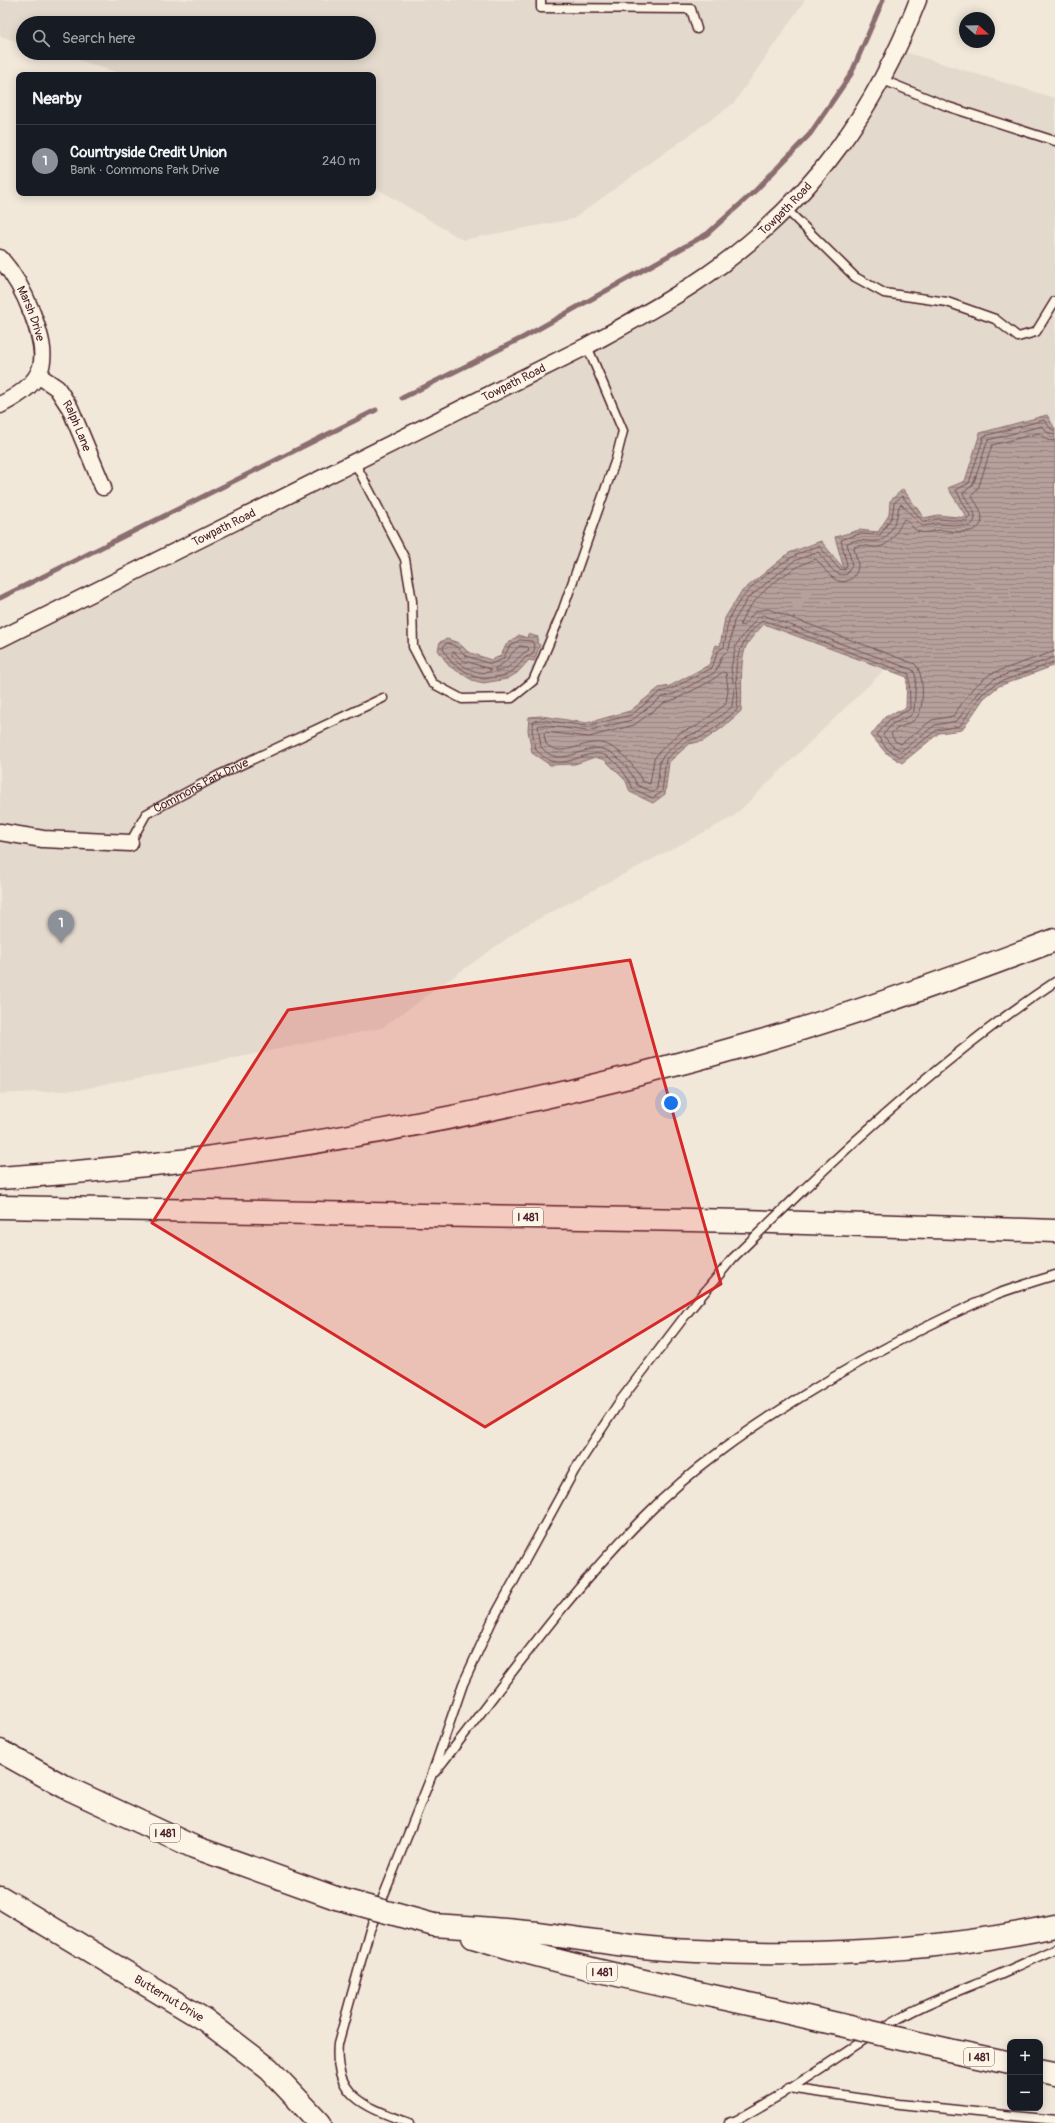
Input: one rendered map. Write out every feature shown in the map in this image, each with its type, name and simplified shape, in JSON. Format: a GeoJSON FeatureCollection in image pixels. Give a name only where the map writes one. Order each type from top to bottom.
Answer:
{"type":"FeatureCollection","features":[{"type":"Feature","properties":{"kind":"main road"},"geometry":{"type":"LineString","coordinates":[[0,1178],[77,1173],[318,1143],[497,1109],[638,1075],[763,1041],[956,978],[1055,940]]}},
{"type":"Feature","properties":{"kind":"main road","name":"I 481"},"geometry":{"type":"LineString","coordinates":[[0,1207],[735,1221],[1055,1231]]}},
{"type":"Feature","properties":{"kind":"main road","name":"I 481"},"geometry":{"type":"LineString","coordinates":[[0,1751],[65,1787],[194,1847],[336,1898],[434,1924],[524,1953],[622,1977],[772,2009],[1007,2062]]}},
{"type":"Feature","properties":{"kind":"main road","name":"Butternut Drive"},"geometry":{"type":"LineString","coordinates":[[0,1897],[206,2020],[269,2069],[320,2123]]}},
{"type":"Feature","properties":{"kind":"main road"},"geometry":{"type":"LineString","coordinates":[[434,1924],[536,1933],[612,1944],[695,1951],[815,1953],[958,1943],[1055,1926]]}},
{"type":"Feature","properties":{"kind":"main road"},"geometry":{"type":"LineString","coordinates":[[1043,2071],[1055,2073]]}},
{"type":"Feature","properties":{"kind":"street","name":"Towpath Road"},"geometry":{"type":"LineString","coordinates":[[0,639],[587,346],[663,303],[720,266],[744,247],[786,209],[827,164],[858,122],[883,80],[898,50],[918,0]]}},
{"type":"Feature","properties":{"kind":"street","name":"Marsh Drive"},"geometry":{"type":"LineString","coordinates":[[0,258],[12,271],[23,290],[42,339],[43,362],[38,375]]}},
{"type":"Feature","properties":{"kind":"street"},"geometry":{"type":"LineString","coordinates":[[0,405],[28,388],[38,375]]}},
{"type":"Feature","properties":{"kind":"street","name":"Ralph Lane"},"geometry":{"type":"LineString","coordinates":[[38,375],[57,388],[70,408],[103,487]]}},
{"type":"Feature","properties":{"kind":"street","name":"Commons Park Drive"},"geometry":{"type":"LineString","coordinates":[[0,832],[43,839],[130,843]]}},
{"type":"Feature","properties":{"kind":"lane"},"geometry":{"type":"LineString","coordinates":[[542,0],[541,8],[691,9],[697,29]]}},
{"type":"Feature","properties":{"kind":"lane"},"geometry":{"type":"LineString","coordinates":[[883,80],[949,107],[1055,140]]}},
{"type":"Feature","properties":{"kind":"lane"},"geometry":{"type":"LineString","coordinates":[[786,209],[855,277],[884,293],[946,302],[995,319],[1018,337],[1036,332],[1055,301]]}},
{"type":"Feature","properties":{"kind":"lane"},"geometry":{"type":"LineString","coordinates":[[355,463],[405,558],[412,601],[413,647],[432,683],[462,699],[512,698],[533,681],[562,612],[616,459],[623,431],[587,346]]}},
{"type":"Feature","properties":{"kind":"lane","name":"Commons Park Drive"},"geometry":{"type":"LineString","coordinates":[[130,843],[146,814],[218,776],[383,698]]}},
{"type":"Feature","properties":{"kind":"lane"},"geometry":{"type":"LineString","coordinates":[[409,2123],[394,2121],[356,2099],[347,2089],[336,2060],[350,1996],[369,1932],[431,1777],[463,1684],[492,1621],[574,1471],[620,1401],[688,1312],[733,1258],[856,1139],[966,1048],[1030,998],[1055,982]]}},
{"type":"Feature","properties":{"kind":"lane"},"geometry":{"type":"LineString","coordinates":[[431,1777],[595,1568],[645,1515],[715,1453],[770,1416],[819,1386],[916,1331],[999,1294],[1055,1275]]}},
{"type":"Feature","properties":{"kind":"lane"},"geometry":{"type":"LineString","coordinates":[[728,2123],[737,2120],[905,2014],[1055,1949]]}},
{"type":"Feature","properties":{"kind":"lane"},"geometry":{"type":"LineString","coordinates":[[788,2088],[899,2104],[1055,2120]]}},
{"type":"Feature","properties":{"kind":"highlighted area"},"geometry":{"type":"Polygon","coordinates":[[[630,960],[721,1284],[485,1427],[152,1223],[288,1010],[630,960]]]}},
{"type":"Feature","properties":{"kind":"shaded area"},"geometry":{"type":"Polygon","coordinates":[[[0,0],[805,0],[734,103],[573,219],[463,240],[376,188],[376,72],[116,72],[79,60],[376,60],[376,16],[16,16],[16,41],[0,36],[0,0]]]}},
{"type":"Feature","properties":{"kind":"shaded area"},"geometry":{"type":"Polygon","coordinates":[[[898,50],[1055,98],[1055,504],[733,817],[523,927],[382,1028],[79,1090],[0,1094],[0,639],[650,311],[786,209],[898,50]]]}},
{"type":"Feature","properties":{"kind":"water"},"geometry":{"type":"Polygon","coordinates":[[[1047,415],[1055,429],[1053,666],[999,686],[984,698],[962,730],[939,733],[902,763],[885,752],[871,735],[886,716],[906,708],[907,677],[764,624],[746,646],[743,656],[741,711],[722,728],[703,741],[689,744],[669,762],[665,794],[653,803],[630,792],[626,781],[605,760],[595,757],[575,764],[550,765],[532,753],[528,730],[529,717],[541,716],[587,723],[630,711],[659,688],[670,686],[709,665],[716,645],[720,646],[725,618],[741,592],[789,553],[821,541],[844,569],[835,537],[859,530],[878,532],[889,515],[890,501],[903,489],[924,518],[938,515],[967,518],[948,488],[965,481],[980,433],[1047,415]]]}},
{"type":"Feature","properties":{"kind":"water"},"geometry":{"type":"Polygon","coordinates":[[[528,634],[538,637],[537,643],[540,645],[534,661],[529,660],[517,673],[507,679],[483,683],[472,680],[449,666],[438,650],[440,642],[447,639],[459,643],[468,652],[491,660],[501,656],[506,645],[519,635],[527,638],[528,634]]]}},
{"type":"Feature","properties":{"kind":"waterway"},"geometry":{"type":"LineString","coordinates":[[402,398],[524,337],[707,234],[756,190],[810,134],[851,74],[883,0]]}},
{"type":"Feature","properties":{"kind":"waterway"},"geometry":{"type":"LineString","coordinates":[[0,598],[376,410]]}},
{"type":"Feature","properties":{"kind":"place","name":"Countryside Credit Union"},"geometry":{"type":"Point","coordinates":[61,943]}}]}
